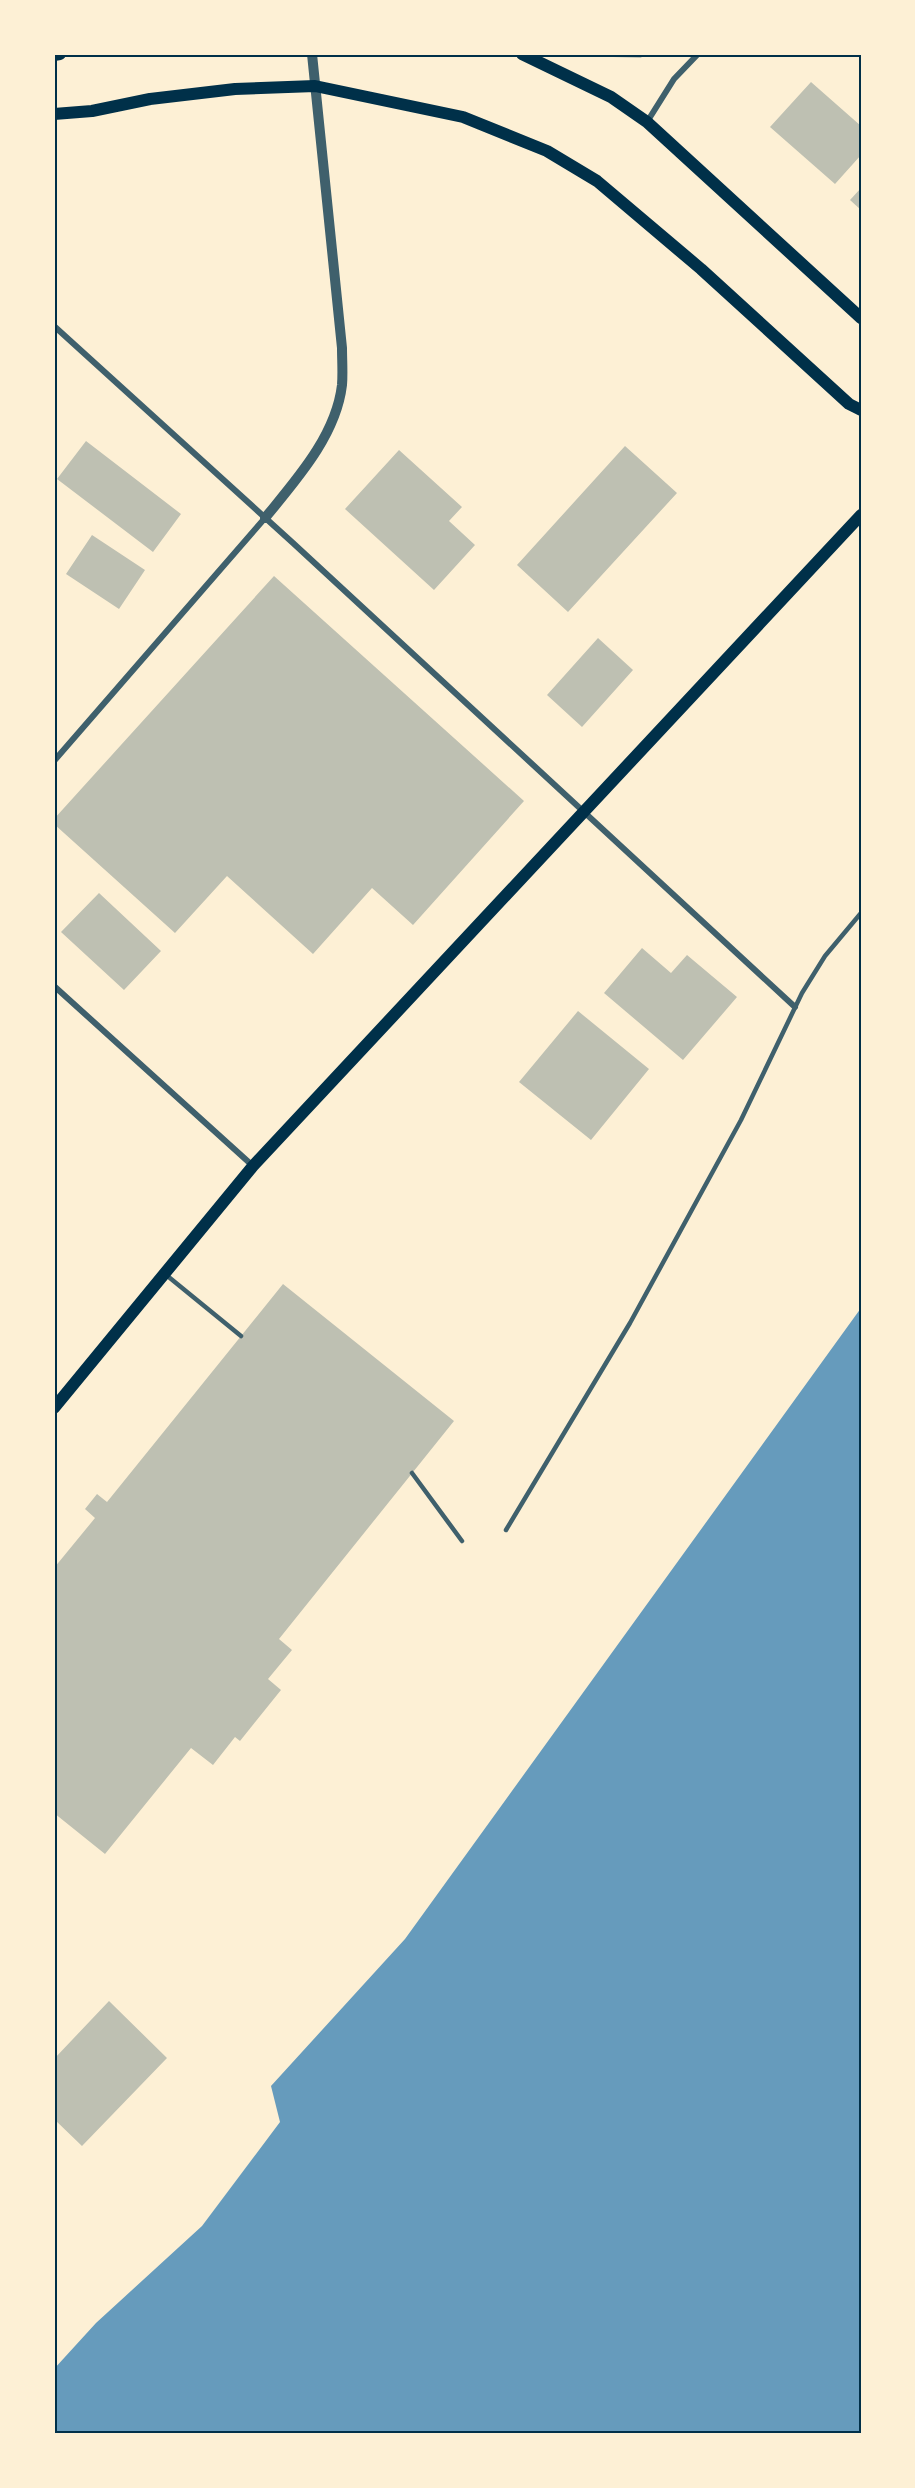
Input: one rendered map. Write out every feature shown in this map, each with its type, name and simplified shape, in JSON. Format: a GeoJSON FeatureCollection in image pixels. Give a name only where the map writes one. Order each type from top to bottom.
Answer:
{"type":"FeatureCollection","features":[{"type":"Feature","properties":{"kind":"main road"},"geometry":{"type":"LineString","coordinates":[[54,55],[60,54]]}},
{"type":"Feature","properties":{"kind":"main road"},"geometry":{"type":"LineString","coordinates":[[522,54],[611,97],[647,122],[861,318]]}},
{"type":"Feature","properties":{"kind":"main road"},"geometry":{"type":"LineString","coordinates":[[54,114],[92,111],[150,99],[235,89],[315,86],[463,117],[547,151],[597,181],[701,269],[849,404],[861,410]]}},
{"type":"Feature","properties":{"kind":"main road"},"geometry":{"type":"LineString","coordinates":[[54,1408],[253,1166],[861,515]]}},
{"type":"Feature","properties":{"kind":"street"},"geometry":{"type":"LineString","coordinates":[[54,761],[266,518],[297,479],[328,430],[342,387],[342,348],[312,54]]}},
{"type":"Feature","properties":{"kind":"street"},"geometry":{"type":"LineString","coordinates":[[647,122],[674,79],[698,54]]}},
{"type":"Feature","properties":{"kind":"street"},"geometry":{"type":"LineString","coordinates":[[54,327],[266,518],[795,1007]]}},
{"type":"Feature","properties":{"kind":"street"},"geometry":{"type":"LineString","coordinates":[[54,986],[253,1166]]}},
{"type":"Feature","properties":{"kind":"lane"},"geometry":{"type":"LineString","coordinates":[[506,1530],[630,1323],[741,1120],[795,1007],[825,956],[861,913]]}},
{"type":"Feature","properties":{"kind":"lane"},"geometry":{"type":"LineString","coordinates":[[165,1274],[241,1336]]}},
{"type":"Feature","properties":{"kind":"lane"},"geometry":{"type":"LineString","coordinates":[[412,1473],[462,1541]]}},
{"type":"Feature","properties":{"kind":"water"},"geometry":{"type":"Polygon","coordinates":[[[861,1308],[861,2434],[54,2434],[54,2369],[96,2323],[202,2226],[280,2122],[271,2086],[405,1939],[861,1308]]]}},
{"type":"Feature","properties":{"kind":"building"},"geometry":{"type":"Polygon","coordinates":[[[609,54],[644,54],[641,58],[613,57],[609,54]]]}},
{"type":"Feature","properties":{"kind":"building"},"geometry":{"type":"Polygon","coordinates":[[[811,82],[861,126],[861,155],[835,184],[770,127],[811,82]]]}},
{"type":"Feature","properties":{"kind":"building"},"geometry":{"type":"Polygon","coordinates":[[[861,188],[861,210],[850,200],[861,188]]]}},
{"type":"Feature","properties":{"kind":"building"},"geometry":{"type":"Polygon","coordinates":[[[86,441],[181,514],[153,552],[57,479],[86,441]]]}},
{"type":"Feature","properties":{"kind":"building"},"geometry":{"type":"Polygon","coordinates":[[[625,446],[677,493],[568,612],[517,565],[625,446]]]}},
{"type":"Feature","properties":{"kind":"building"},"geometry":{"type":"Polygon","coordinates":[[[399,450],[462,507],[449,521],[475,545],[434,590],[345,509],[399,450]]]}},
{"type":"Feature","properties":{"kind":"building"},"geometry":{"type":"Polygon","coordinates":[[[92,535],[145,570],[119,609],[66,574],[92,535]]]}},
{"type":"Feature","properties":{"kind":"building"},"geometry":{"type":"Polygon","coordinates":[[[274,576],[524,801],[413,925],[372,888],[313,954],[227,876],[175,933],[54,824],[54,819],[274,576]]]}},
{"type":"Feature","properties":{"kind":"building"},"geometry":{"type":"Polygon","coordinates":[[[598,638],[633,670],[582,727],[547,695],[598,638]]]}},
{"type":"Feature","properties":{"kind":"building"},"geometry":{"type":"Polygon","coordinates":[[[99,893],[161,951],[124,990],[61,932],[99,893]]]}},
{"type":"Feature","properties":{"kind":"building"},"geometry":{"type":"Polygon","coordinates":[[[642,948],[671,973],[687,955],[737,997],[683,1060],[604,993],[642,948]]]}},
{"type":"Feature","properties":{"kind":"building"},"geometry":{"type":"Polygon","coordinates":[[[578,1011],[649,1069],[591,1140],[519,1082],[578,1011]]]}},
{"type":"Feature","properties":{"kind":"building"},"geometry":{"type":"Polygon","coordinates":[[[283,1284],[454,1421],[279,1639],[292,1650],[268,1679],[281,1690],[240,1741],[235,1737],[213,1765],[191,1748],[105,1854],[54,1813],[54,1568],[95,1518],[85,1509],[97,1494],[107,1502],[283,1284]]]}},
{"type":"Feature","properties":{"kind":"building"},"geometry":{"type":"Polygon","coordinates":[[[109,2001],[167,2058],[82,2146],[54,2119],[54,2059],[109,2001]]]}}]}
